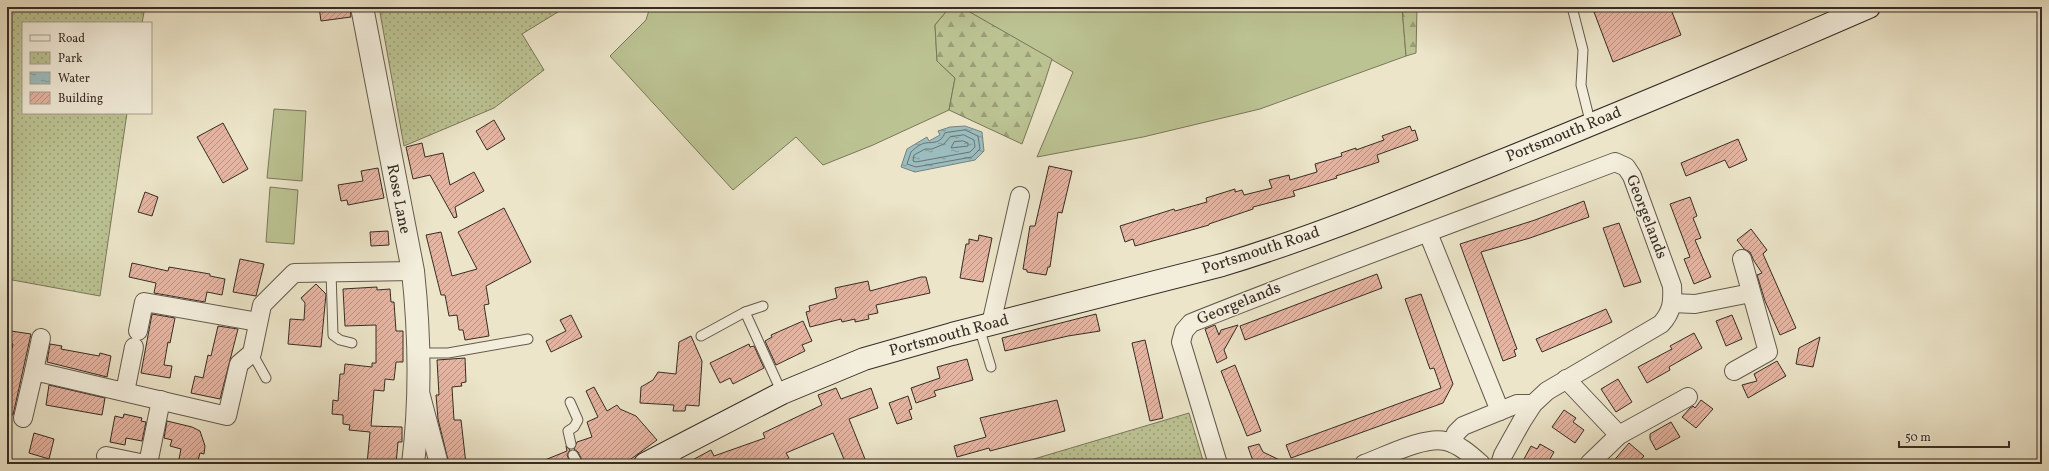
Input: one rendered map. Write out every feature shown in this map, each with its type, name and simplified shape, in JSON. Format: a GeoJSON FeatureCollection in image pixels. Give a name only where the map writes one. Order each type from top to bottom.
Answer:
{"type":"FeatureCollection","features":[{"type":"Feature","properties":{"kind":"main road","name":"Rose Lane"},"geometry":{"type":"LineString","coordinates":[[362,7],[413,272],[420,353],[420,392],[413,464]]}},
{"type":"Feature","properties":{"kind":"main road","name":"Portsmouth Road"},"geometry":{"type":"LineString","coordinates":[[645,464],[675,457],[782,393],[864,359],[985,325],[1214,267],[1270,250],[1412,198],[1591,125],[1869,7]]}},
{"type":"Feature","properties":{"kind":"street","name":"Georgelands"},"geometry":{"type":"LineString","coordinates":[[1218,464],[1181,342],[1184,331],[1191,323],[1313,274],[1428,233],[1615,162],[1622,164],[1632,176],[1672,286],[1672,303],[1670,313],[1661,324],[1547,390],[1533,404],[1500,464]]}},
{"type":"Feature","properties":{"kind":"street"},"geometry":{"type":"LineString","coordinates":[[985,325],[1020,196]]}},
{"type":"Feature","properties":{"kind":"street"},"geometry":{"type":"LineString","coordinates":[[1428,233],[1500,411]]}},
{"type":"Feature","properties":{"kind":"street"},"geometry":{"type":"LineString","coordinates":[[1734,371],[1768,352],[1742,259]]}},
{"type":"Feature","properties":{"kind":"street"},"geometry":{"type":"LineString","coordinates":[[34,371],[228,416],[239,364],[252,353],[262,305],[294,273],[413,272]]}},
{"type":"Feature","properties":{"kind":"street"},"geometry":{"type":"LineString","coordinates":[[1672,303],[1695,304],[1751,292]]}},
{"type":"Feature","properties":{"kind":"street"},"geometry":{"type":"LineString","coordinates":[[125,392],[144,302],[258,322]]}},
{"type":"Feature","properties":{"kind":"street"},"geometry":{"type":"LineString","coordinates":[[23,418],[41,338]]}},
{"type":"Feature","properties":{"kind":"street"},"geometry":{"type":"LineString","coordinates":[[1566,379],[1619,435]]}},
{"type":"Feature","properties":{"kind":"street","name":"Rose Lane"},"geometry":{"type":"LineString","coordinates":[[420,392],[440,464]]}},
{"type":"Feature","properties":{"kind":"street"},"geometry":{"type":"LineString","coordinates":[[1589,464],[1619,435],[1688,397]]}},
{"type":"Feature","properties":{"kind":"street"},"geometry":{"type":"LineString","coordinates":[[106,456],[147,464],[161,400]]}},
{"type":"Feature","properties":{"kind":"street"},"geometry":{"type":"LineString","coordinates":[[1452,443],[1459,429],[1517,404],[1533,404]]}},
{"type":"Feature","properties":{"kind":"street"},"geometry":{"type":"LineString","coordinates":[[1364,464],[1429,441],[1437,440],[1452,443],[1470,453],[1481,464]]}},
{"type":"Feature","properties":{"kind":"lane"},"geometry":{"type":"LineString","coordinates":[[1572,7],[1583,50],[1581,85],[1591,125]]}},
{"type":"Feature","properties":{"kind":"lane"},"geometry":{"type":"LineString","coordinates":[[331,272],[333,335],[340,340],[352,343]]}},
{"type":"Feature","properties":{"kind":"lane"},"geometry":{"type":"LineString","coordinates":[[701,336],[745,312],[763,306]]}},
{"type":"Feature","properties":{"kind":"lane"},"geometry":{"type":"LineString","coordinates":[[745,312],[782,393]]}},
{"type":"Feature","properties":{"kind":"lane"},"geometry":{"type":"LineString","coordinates":[[985,325],[991,367]]}},
{"type":"Feature","properties":{"kind":"lane"},"geometry":{"type":"LineString","coordinates":[[420,353],[448,353],[528,339]]}},
{"type":"Feature","properties":{"kind":"lane"},"geometry":{"type":"LineString","coordinates":[[252,353],[266,378]]}},
{"type":"Feature","properties":{"kind":"lane"},"geometry":{"type":"LineString","coordinates":[[570,402],[578,420],[574,427],[568,431],[571,444]]}},
{"type":"Feature","properties":{"kind":"lane"},"geometry":{"type":"LineString","coordinates":[[573,455],[578,464]]}},
{"type":"Feature","properties":{"kind":"green space"},"geometry":{"type":"Polygon","coordinates":[[[7,7],[145,7],[142,22],[22,22],[22,114],[127,114],[100,296],[7,279],[7,7]]]}},
{"type":"Feature","properties":{"kind":"green space"},"geometry":{"type":"Polygon","coordinates":[[[379,7],[566,7],[522,34],[544,70],[494,108],[404,146],[379,7]]]}},
{"type":"Feature","properties":{"kind":"green space"},"geometry":{"type":"Polygon","coordinates":[[[650,7],[950,7],[935,25],[937,61],[955,78],[949,110],[873,145],[823,165],[796,137],[733,190],[610,56],[646,20],[650,7]]]}},
{"type":"Feature","properties":{"kind":"green space"},"geometry":{"type":"Polygon","coordinates":[[[950,7],[961,7],[1052,59],[1022,144],[949,110],[955,78],[937,61],[935,25],[950,7]]]}},
{"type":"Feature","properties":{"kind":"green space"},"geometry":{"type":"Polygon","coordinates":[[[961,7],[1402,7],[1406,56],[1260,109],[1143,137],[1037,157],[1073,72],[961,7]]]}},
{"type":"Feature","properties":{"kind":"green space"},"geometry":{"type":"Polygon","coordinates":[[[1402,7],[1417,7],[1416,53],[1406,56],[1402,7]]]}},
{"type":"Feature","properties":{"kind":"green space"},"geometry":{"type":"Polygon","coordinates":[[[274,109],[306,111],[302,181],[267,178],[274,109]]]}},
{"type":"Feature","properties":{"kind":"green space"},"geometry":{"type":"Polygon","coordinates":[[[270,187],[298,190],[294,244],[266,242],[270,187]]]}},
{"type":"Feature","properties":{"kind":"green space"},"geometry":{"type":"Polygon","coordinates":[[[1189,413],[1204,464],[1017,464],[1189,413]]]}},
{"type":"Feature","properties":{"kind":"water"},"geometry":{"type":"Polygon","coordinates":[[[965,126],[982,132],[984,151],[975,160],[915,172],[901,167],[907,149],[927,137],[929,141],[940,135],[938,131],[950,127],[965,126]]]}},
{"type":"Feature","properties":{"kind":"building"},"geometry":{"type":"Polygon","coordinates":[[[319,7],[350,7],[351,17],[321,21],[319,7]]]}},
{"type":"Feature","properties":{"kind":"building"},"geometry":{"type":"Polygon","coordinates":[[[1605,7],[1670,7],[1681,35],[1613,62],[1594,12],[1605,7]]]}},
{"type":"Feature","properties":{"kind":"building"},"geometry":{"type":"Polygon","coordinates":[[[494,120],[505,139],[487,150],[476,131],[494,120]]]}},
{"type":"Feature","properties":{"kind":"building"},"geometry":{"type":"Polygon","coordinates":[[[223,123],[248,169],[223,183],[197,137],[223,123]]]}},
{"type":"Feature","properties":{"kind":"building"},"geometry":{"type":"Polygon","coordinates":[[[1410,126],[1412,131],[1415,130],[1418,140],[1377,155],[1379,162],[1336,176],[1337,178],[1293,191],[1295,196],[1253,207],[1253,209],[1209,225],[1135,246],[1133,239],[1125,242],[1120,226],[1174,209],[1175,211],[1207,202],[1206,198],[1235,189],[1235,192],[1242,190],[1244,195],[1272,188],[1269,180],[1289,175],[1290,180],[1317,172],[1315,164],[1342,156],[1341,153],[1356,148],[1356,150],[1384,140],[1382,136],[1410,126]]]}},
{"type":"Feature","properties":{"kind":"building"},"geometry":{"type":"Polygon","coordinates":[[[1738,139],[1747,160],[1729,168],[1725,160],[1686,176],[1681,163],[1738,139]]]}},
{"type":"Feature","properties":{"kind":"building"},"geometry":{"type":"Polygon","coordinates":[[[422,143],[425,157],[443,153],[450,185],[474,172],[484,191],[455,207],[457,217],[454,218],[430,175],[413,179],[406,147],[422,143]]]}},
{"type":"Feature","properties":{"kind":"building"},"geometry":{"type":"Polygon","coordinates":[[[1049,166],[1072,171],[1062,213],[1058,212],[1050,267],[1048,267],[1046,275],[1027,272],[1027,270],[1023,269],[1030,226],[1035,226],[1049,166]]]}},
{"type":"Feature","properties":{"kind":"building"},"geometry":{"type":"Polygon","coordinates":[[[378,168],[384,198],[348,205],[347,200],[341,201],[338,185],[363,181],[361,171],[378,168]]]}},
{"type":"Feature","properties":{"kind":"building"},"geometry":{"type":"Polygon","coordinates":[[[145,192],[158,197],[152,216],[138,212],[145,192]]]}},
{"type":"Feature","properties":{"kind":"building"},"geometry":{"type":"Polygon","coordinates":[[[1690,197],[1697,216],[1693,218],[1701,238],[1695,240],[1711,277],[1694,284],[1684,259],[1690,257],[1670,204],[1690,197]]]}},
{"type":"Feature","properties":{"kind":"building"},"geometry":{"type":"Polygon","coordinates":[[[1584,201],[1589,217],[1530,238],[1481,252],[1517,349],[1514,350],[1516,356],[1503,361],[1460,244],[1535,220],[1584,201]]]}},
{"type":"Feature","properties":{"kind":"building"},"geometry":{"type":"Polygon","coordinates":[[[504,208],[531,262],[486,286],[489,304],[484,305],[489,336],[465,340],[463,330],[459,330],[457,315],[449,316],[445,295],[441,295],[426,235],[441,232],[452,276],[477,269],[458,232],[504,208]]]}},
{"type":"Feature","properties":{"kind":"building"},"geometry":{"type":"Polygon","coordinates":[[[1619,223],[1641,282],[1624,287],[1603,228],[1619,223]]]}},
{"type":"Feature","properties":{"kind":"building"},"geometry":{"type":"Polygon","coordinates":[[[1751,229],[1767,250],[1763,254],[1796,328],[1780,335],[1765,301],[1757,275],[1762,273],[1750,252],[1744,249],[1737,240],[1751,229]]]}},
{"type":"Feature","properties":{"kind":"building"},"geometry":{"type":"Polygon","coordinates":[[[388,231],[389,245],[371,246],[370,232],[388,231]]]}},
{"type":"Feature","properties":{"kind":"building"},"geometry":{"type":"Polygon","coordinates":[[[979,235],[992,238],[983,282],[960,278],[966,244],[969,244],[969,239],[978,241],[979,235]]]}},
{"type":"Feature","properties":{"kind":"building"},"geometry":{"type":"Polygon","coordinates":[[[240,259],[264,264],[256,296],[233,292],[240,259]]]}},
{"type":"Feature","properties":{"kind":"building"},"geometry":{"type":"Polygon","coordinates":[[[132,263],[168,271],[169,267],[210,274],[210,276],[225,279],[222,295],[207,292],[205,302],[154,293],[156,283],[129,277],[132,263]]]}},
{"type":"Feature","properties":{"kind":"building"},"geometry":{"type":"Polygon","coordinates":[[[1377,274],[1382,288],[1245,340],[1240,326],[1377,274]]]}},
{"type":"Feature","properties":{"kind":"building"},"geometry":{"type":"Polygon","coordinates":[[[921,277],[926,277],[930,293],[876,305],[878,313],[868,315],[869,319],[855,322],[855,319],[842,322],[841,319],[810,327],[806,312],[810,311],[809,306],[837,298],[835,288],[868,281],[870,291],[921,277]]]}},
{"type":"Feature","properties":{"kind":"building"},"geometry":{"type":"Polygon","coordinates":[[[316,284],[326,294],[321,347],[288,344],[290,319],[304,320],[305,303],[301,298],[316,284]]]}},
{"type":"Feature","properties":{"kind":"building"},"geometry":{"type":"Polygon","coordinates":[[[377,287],[377,290],[390,289],[391,302],[394,302],[396,331],[403,331],[403,362],[396,362],[394,380],[385,379],[384,391],[374,390],[371,426],[402,427],[402,442],[398,442],[396,464],[367,464],[370,432],[349,430],[350,425],[343,424],[343,415],[332,414],[333,400],[338,401],[340,374],[344,374],[345,364],[372,367],[372,363],[376,363],[376,325],[345,326],[343,289],[377,287]]]}},
{"type":"Feature","properties":{"kind":"building"},"geometry":{"type":"Polygon","coordinates":[[[1421,294],[1453,384],[1443,403],[1291,458],[1286,445],[1441,388],[1434,368],[1430,369],[1405,299],[1421,294]]]}},
{"type":"Feature","properties":{"kind":"building"},"geometry":{"type":"Polygon","coordinates":[[[1606,309],[1612,322],[1542,352],[1536,339],[1606,309]]]}},
{"type":"Feature","properties":{"kind":"building"},"geometry":{"type":"Polygon","coordinates":[[[152,314],[175,318],[170,343],[168,342],[164,365],[172,366],[170,378],[141,373],[152,314]]]}},
{"type":"Feature","properties":{"kind":"building"},"geometry":{"type":"Polygon","coordinates":[[[1096,314],[1100,331],[1068,336],[1005,351],[1002,338],[1096,314]]]}},
{"type":"Feature","properties":{"kind":"building"},"geometry":{"type":"Polygon","coordinates":[[[571,315],[582,337],[551,352],[546,341],[566,331],[560,320],[571,315]]]}},
{"type":"Feature","properties":{"kind":"building"},"geometry":{"type":"Polygon","coordinates":[[[1732,315],[1742,339],[1726,346],[1716,321],[1732,315]]]}},
{"type":"Feature","properties":{"kind":"building"},"geometry":{"type":"Polygon","coordinates":[[[803,321],[812,341],[802,345],[805,351],[776,365],[765,341],[772,337],[771,335],[803,321]]]}},
{"type":"Feature","properties":{"kind":"building"},"geometry":{"type":"Polygon","coordinates":[[[1215,325],[1219,335],[1221,330],[1238,325],[1224,350],[1227,358],[1217,363],[1205,329],[1215,325]]]}},
{"type":"Feature","properties":{"kind":"building"},"geometry":{"type":"Polygon","coordinates":[[[218,326],[238,329],[220,399],[191,393],[195,376],[203,378],[208,355],[211,356],[218,326]]]}},
{"type":"Feature","properties":{"kind":"building"},"geometry":{"type":"Polygon","coordinates":[[[11,331],[31,334],[13,415],[7,414],[7,369],[13,344],[9,343],[11,331]]]}},
{"type":"Feature","properties":{"kind":"building"},"geometry":{"type":"Polygon","coordinates":[[[1694,333],[1702,348],[1669,367],[1670,370],[1647,383],[1638,367],[1672,349],[1670,346],[1694,333]]]}},
{"type":"Feature","properties":{"kind":"building"},"geometry":{"type":"Polygon","coordinates":[[[691,336],[702,361],[699,406],[686,405],[685,411],[673,411],[674,405],[640,403],[641,387],[653,380],[658,372],[676,374],[679,342],[691,336]]]}},
{"type":"Feature","properties":{"kind":"building"},"geometry":{"type":"Polygon","coordinates":[[[1820,337],[1813,367],[1796,364],[1799,348],[1820,337]]]}},
{"type":"Feature","properties":{"kind":"building"},"geometry":{"type":"Polygon","coordinates":[[[1145,340],[1163,418],[1150,421],[1132,343],[1145,340]]]}},
{"type":"Feature","properties":{"kind":"building"},"geometry":{"type":"Polygon","coordinates":[[[50,344],[62,346],[61,349],[99,356],[100,353],[111,356],[107,377],[47,362],[50,344]]]}},
{"type":"Feature","properties":{"kind":"building"},"geometry":{"type":"Polygon","coordinates":[[[749,344],[750,347],[754,346],[764,368],[733,384],[730,378],[720,383],[710,363],[749,344]]]}},
{"type":"Feature","properties":{"kind":"building"},"geometry":{"type":"Polygon","coordinates":[[[465,358],[466,382],[461,383],[462,386],[452,387],[454,420],[461,420],[466,464],[449,464],[438,419],[436,395],[439,395],[437,360],[465,358]]]}},
{"type":"Feature","properties":{"kind":"building"},"geometry":{"type":"Polygon","coordinates":[[[967,359],[973,380],[934,391],[936,396],[916,403],[911,388],[940,378],[937,367],[967,359]]]}},
{"type":"Feature","properties":{"kind":"building"},"geometry":{"type":"Polygon","coordinates":[[[1777,361],[1786,376],[1748,398],[1742,385],[1757,381],[1754,374],[1777,361]]]}},
{"type":"Feature","properties":{"kind":"building"},"geometry":{"type":"Polygon","coordinates":[[[1235,365],[1261,431],[1247,436],[1221,371],[1235,365]]]}},
{"type":"Feature","properties":{"kind":"building"},"geometry":{"type":"Polygon","coordinates":[[[1618,379],[1632,402],[1616,412],[1601,389],[1618,379]]]}},
{"type":"Feature","properties":{"kind":"building"},"geometry":{"type":"Polygon","coordinates":[[[49,385],[105,398],[102,415],[46,405],[49,385]]]}},
{"type":"Feature","properties":{"kind":"building"},"geometry":{"type":"Polygon","coordinates":[[[594,387],[607,411],[617,405],[620,409],[636,416],[657,440],[631,459],[620,464],[584,464],[578,452],[574,449],[577,442],[592,437],[587,422],[598,417],[586,391],[594,387]]]}},
{"type":"Feature","properties":{"kind":"building"},"geometry":{"type":"Polygon","coordinates":[[[836,388],[841,399],[871,388],[878,408],[849,419],[867,464],[846,464],[833,433],[786,453],[789,458],[778,464],[685,464],[711,450],[714,456],[765,438],[763,433],[822,405],[818,395],[836,388]]]}},
{"type":"Feature","properties":{"kind":"building"},"geometry":{"type":"Polygon","coordinates":[[[908,396],[912,409],[909,410],[912,419],[897,424],[889,403],[908,396]]]}},
{"type":"Feature","properties":{"kind":"building"},"geometry":{"type":"Polygon","coordinates":[[[1057,400],[1065,431],[990,451],[989,448],[957,457],[954,446],[986,437],[980,418],[1057,400]]]}},
{"type":"Feature","properties":{"kind":"building"},"geometry":{"type":"Polygon","coordinates":[[[1701,400],[1713,409],[1696,428],[1682,417],[1690,408],[1693,406],[1695,408],[1701,400]]]}},
{"type":"Feature","properties":{"kind":"building"},"geometry":{"type":"Polygon","coordinates":[[[1564,410],[1576,418],[1573,422],[1584,430],[1575,443],[1552,427],[1564,410]]]}},
{"type":"Feature","properties":{"kind":"building"},"geometry":{"type":"Polygon","coordinates":[[[124,414],[142,418],[141,421],[146,422],[142,441],[126,438],[125,445],[110,442],[115,416],[123,418],[124,414]]]}},
{"type":"Feature","properties":{"kind":"building"},"geometry":{"type":"Polygon","coordinates":[[[167,421],[192,427],[200,431],[205,446],[204,454],[200,453],[197,464],[178,464],[181,449],[170,446],[172,440],[164,438],[167,421]]]}},
{"type":"Feature","properties":{"kind":"building"},"geometry":{"type":"Polygon","coordinates":[[[1671,422],[1680,437],[1656,450],[1650,439],[1650,434],[1671,422]]]}},
{"type":"Feature","properties":{"kind":"building"},"geometry":{"type":"Polygon","coordinates":[[[34,433],[54,439],[49,459],[29,453],[34,433]]]}},
{"type":"Feature","properties":{"kind":"building"},"geometry":{"type":"Polygon","coordinates":[[[1629,443],[1644,456],[1637,464],[1611,464],[1629,443]]]}},
{"type":"Feature","properties":{"kind":"building"},"geometry":{"type":"Polygon","coordinates":[[[1259,444],[1263,452],[1288,464],[1261,464],[1253,461],[1248,447],[1259,444]]]}},
{"type":"Feature","properties":{"kind":"building"},"geometry":{"type":"Polygon","coordinates":[[[1540,444],[1554,452],[1547,464],[1533,464],[1524,459],[1531,446],[1537,449],[1540,444]]]}},
{"type":"Feature","properties":{"kind":"building"},"geometry":{"type":"Polygon","coordinates":[[[566,446],[570,450],[567,455],[571,464],[535,464],[567,451],[566,446]]]}}]}
